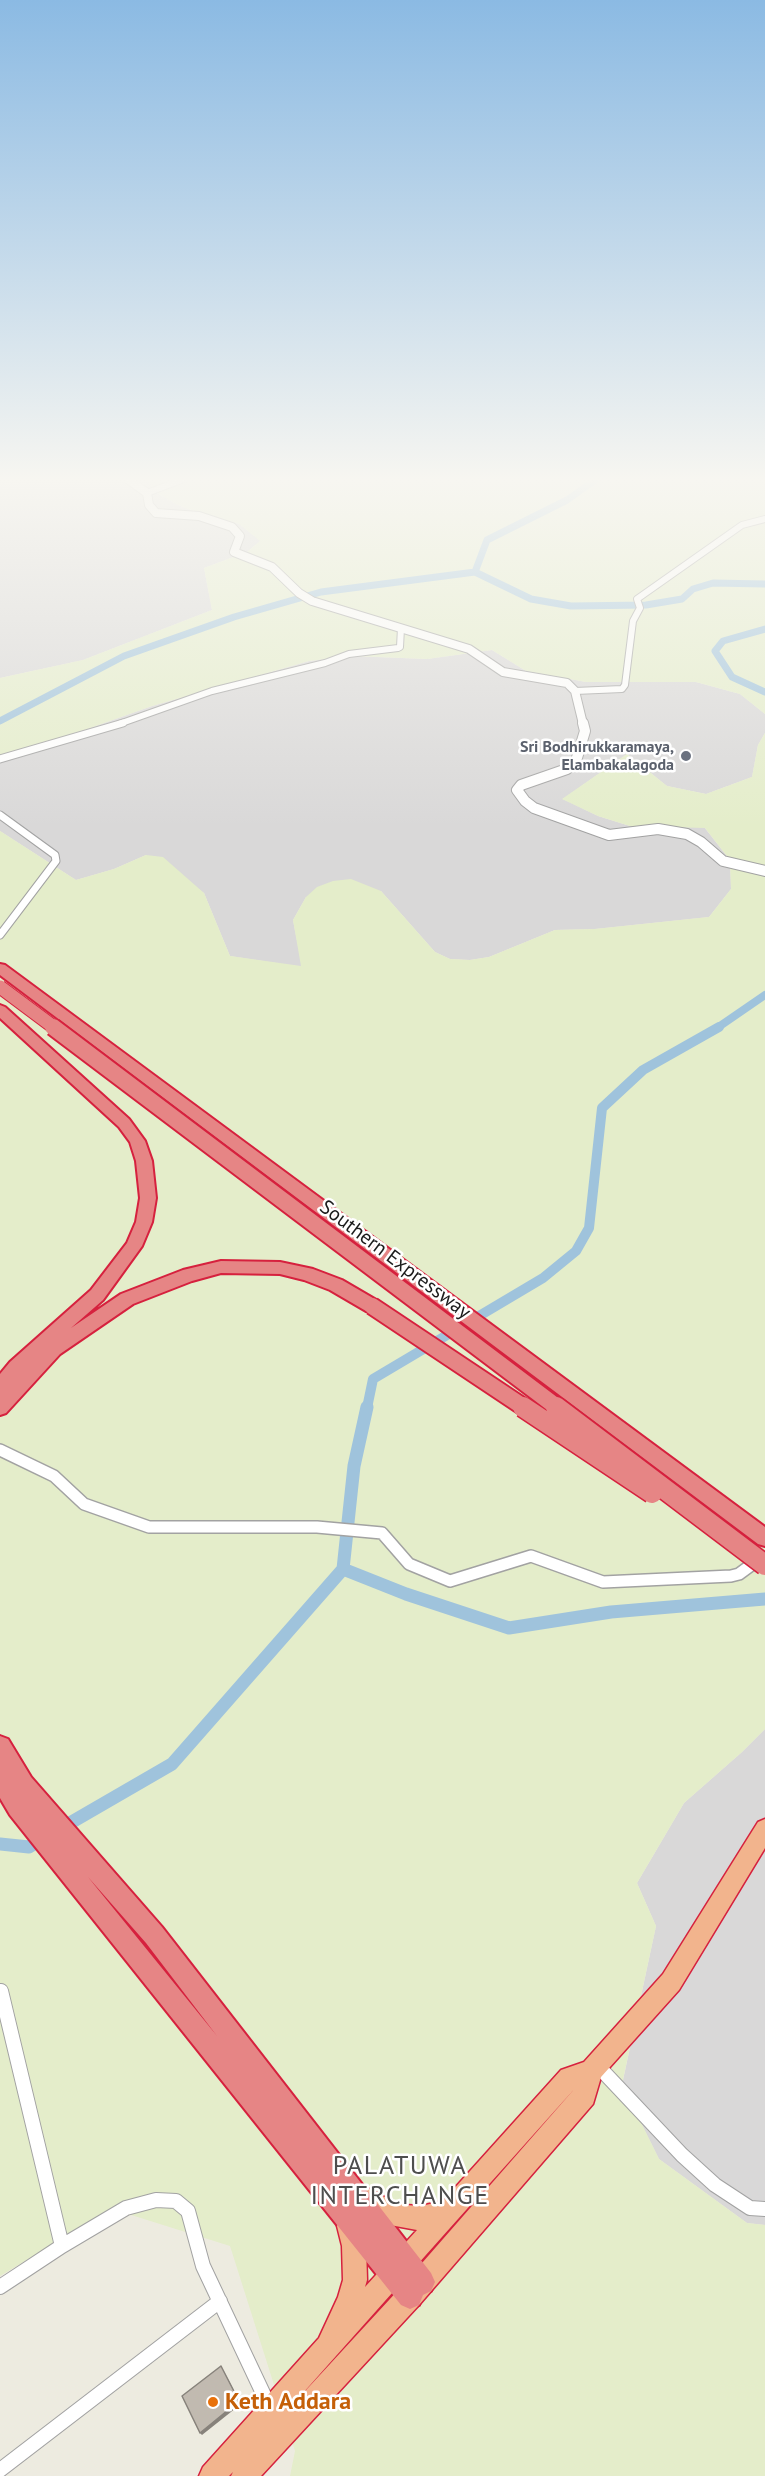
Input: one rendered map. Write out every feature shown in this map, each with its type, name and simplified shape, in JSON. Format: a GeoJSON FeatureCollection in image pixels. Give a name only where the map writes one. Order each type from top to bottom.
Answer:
{"type":"FeatureCollection","features":[{"type":"Feature","properties":{"kind":"highway","name":"Southern Expressway"},"geometry":{"type":"LineString","coordinates":[[0,968],[765,1538]]}},
{"type":"Feature","properties":{"kind":"highway","name":"Southern Expressway"},"geometry":{"type":"LineString","coordinates":[[0,987],[765,1566]]}},
{"type":"Feature","properties":{"kind":"highway"},"geometry":{"type":"LineString","coordinates":[[0,1010],[124,1123],[136,1141],[144,1161],[148,1198],[144,1222],[134,1246],[97,1295],[16,1367],[0,1387]]}},
{"type":"Feature","properties":{"kind":"highway"},"geometry":{"type":"LineString","coordinates":[[0,1408],[54,1349],[127,1299],[189,1275],[221,1267],[280,1268],[307,1274],[336,1285],[372,1305],[765,1566]]}},
{"type":"Feature","properties":{"kind":"highway"},"geometry":{"type":"LineString","coordinates":[[0,1746],[23,1785],[154,1935],[354,2193],[399,2268]]}},
{"type":"Feature","properties":{"kind":"highway"},"geometry":{"type":"LineString","coordinates":[[0,1778],[18,1807],[347,2219],[399,2268],[416,2289]]}},
{"type":"Feature","properties":{"kind":"highway"},"geometry":{"type":"LineString","coordinates":[[244,2476],[416,2289],[585,2096],[594,2068],[671,1982],[765,1829]]}},
{"type":"Feature","properties":{"kind":"highway"},"geometry":{"type":"LineString","coordinates":[[212,2476],[569,2078],[594,2068]]}},
{"type":"Feature","properties":{"kind":"highway"},"geometry":{"type":"LineString","coordinates":[[354,2193],[390,2213],[405,2217],[421,2218],[450,2211]]}},
{"type":"Feature","properties":{"kind":"highway"},"geometry":{"type":"LineString","coordinates":[[323,2353],[349,2301],[355,2280],[354,2246],[347,2219]]}},
{"type":"Feature","properties":{"kind":"street"},"geometry":{"type":"LineString","coordinates":[[303,596],[312,601],[469,649],[502,672],[567,683],[575,691],[585,731],[576,761],[556,775],[521,785],[517,790],[525,801],[545,813],[609,835],[658,829],[687,834],[702,842],[723,861],[765,871]]}},
{"type":"Feature","properties":{"kind":"street"},"geometry":{"type":"LineString","coordinates":[[575,691],[622,689],[626,686],[633,621],[639,605],[637,599],[642,596]]}},
{"type":"Feature","properties":{"kind":"street"},"geometry":{"type":"LineString","coordinates":[[0,759],[103,730],[212,691],[326,663],[349,654],[398,648],[401,628]]}},
{"type":"Feature","properties":{"kind":"street"},"geometry":{"type":"LineString","coordinates":[[0,815],[55,855],[57,861],[0,935]]}},
{"type":"Feature","properties":{"kind":"street"},"geometry":{"type":"LineString","coordinates":[[0,1450],[54,1476],[84,1504],[149,1527],[317,1527],[382,1533],[409,1564],[450,1581],[531,1556],[603,1582],[731,1576],[739,1574],[765,1555]]}},
{"type":"Feature","properties":{"kind":"street"},"geometry":{"type":"LineString","coordinates":[[1,1990],[62,2246]]}},
{"type":"Feature","properties":{"kind":"street"},"geometry":{"type":"LineString","coordinates":[[594,2068],[715,2185],[750,2208],[765,2209]]}},
{"type":"Feature","properties":{"kind":"street"},"geometry":{"type":"LineString","coordinates":[[0,2288],[62,2246],[126,2208],[156,2200],[176,2200],[188,2211],[203,2266],[271,2410]]}},
{"type":"Feature","properties":{"kind":"street"},"geometry":{"type":"LineString","coordinates":[[0,2470],[220,2301]]}},
{"type":"Feature","properties":{"kind":"shaded area"},"geometry":{"type":"Polygon","coordinates":[[[0,596],[209,596],[212,610],[83,660],[0,678],[0,596]]]}},
{"type":"Feature","properties":{"kind":"shaded area"},"geometry":{"type":"Polygon","coordinates":[[[492,650],[526,671],[586,682],[696,682],[740,694],[765,714],[765,733],[758,745],[752,777],[706,794],[667,786],[627,754],[563,799],[598,816],[630,826],[704,827],[730,860],[731,889],[709,917],[595,929],[555,930],[489,957],[470,960],[450,959],[435,952],[381,891],[306,897],[293,920],[302,967],[230,956],[204,893],[146,855],[114,869],[76,880],[0,831],[0,760],[152,706],[309,661],[352,656],[427,659],[492,650]]]}},
{"type":"Feature","properties":{"kind":"shaded area"},"geometry":{"type":"Polygon","coordinates":[[[765,1729],[765,2225],[747,2223],[659,2159],[622,2085],[656,1926],[637,1883],[684,1803],[765,1729]]]}},
{"type":"Feature","properties":{"kind":"green space"},"geometry":{"type":"Polygon","coordinates":[[[209,596],[765,596],[765,714],[740,694],[696,682],[586,682],[526,671],[492,650],[427,659],[352,656],[309,661],[152,706],[0,760],[0,678],[83,660],[212,610],[209,596]]]}},
{"type":"Feature","properties":{"kind":"green space"},"geometry":{"type":"Polygon","coordinates":[[[765,733],[765,1729],[684,1803],[637,1883],[656,1926],[622,2084],[659,2159],[747,2223],[765,2225],[765,2476],[290,2476],[295,2451],[230,2246],[112,2209],[0,2276],[0,831],[76,880],[114,869],[146,855],[163,857],[204,893],[230,956],[301,966],[293,920],[306,897],[317,887],[333,881],[351,879],[381,891],[435,952],[450,959],[470,960],[489,957],[555,930],[595,929],[709,917],[731,889],[730,860],[705,828],[630,826],[598,816],[562,799],[627,754],[667,786],[706,794],[752,777],[758,745],[765,733]]]}},
{"type":"Feature","properties":{"kind":"building","name":"Keth Addara"},"geometry":{"type":"Polygon","coordinates":[[[221,2366],[239,2401],[200,2433],[182,2396],[221,2366]]]}},
{"type":"Feature","properties":{"kind":"waterway"},"geometry":{"type":"LineString","coordinates":[[0,721],[124,656],[234,617],[309,596]]}},
{"type":"Feature","properties":{"kind":"waterway"},"geometry":{"type":"LineString","coordinates":[[524,596],[531,599],[571,606],[646,605],[682,599],[686,596]]}},
{"type":"Feature","properties":{"kind":"waterway"},"geometry":{"type":"LineString","coordinates":[[765,629],[723,641],[715,651],[732,677],[765,692]]}},
{"type":"Feature","properties":{"kind":"waterway"},"geometry":{"type":"LineString","coordinates":[[717,1028],[765,995]]}},
{"type":"Feature","properties":{"kind":"waterway"},"geometry":{"type":"LineString","coordinates":[[367,1408],[373,1379],[543,1278],[576,1251],[589,1228],[602,1108],[643,1070],[719,1027]]}},
{"type":"Feature","properties":{"kind":"waterway"},"geometry":{"type":"LineString","coordinates":[[343,1569],[354,1466],[367,1407]]}},
{"type":"Feature","properties":{"kind":"waterway"},"geometry":{"type":"LineString","coordinates":[[58,1830],[172,1764],[343,1569]]}},
{"type":"Feature","properties":{"kind":"waterway"},"geometry":{"type":"LineString","coordinates":[[343,1569],[406,1594],[509,1628],[611,1612],[765,1599]]}},
{"type":"Feature","properties":{"kind":"waterway"},"geometry":{"type":"LineString","coordinates":[[0,1844],[29,1847],[45,1837]]}},
{"type":"Feature","properties":{"kind":"place","name":"Sri Bodhirukkaramaya, Elambakalagoda"},"geometry":{"type":"Point","coordinates":[686,756]}},
{"type":"Feature","properties":{"kind":"place","name":"Keth Addara"},"geometry":{"type":"Point","coordinates":[213,2402]}},
{"type":"Feature","properties":{"kind":"district","name":"PALATUWA INTERCHANGE"},"geometry":{"type":"Point","coordinates":[400,2182]}}]}
